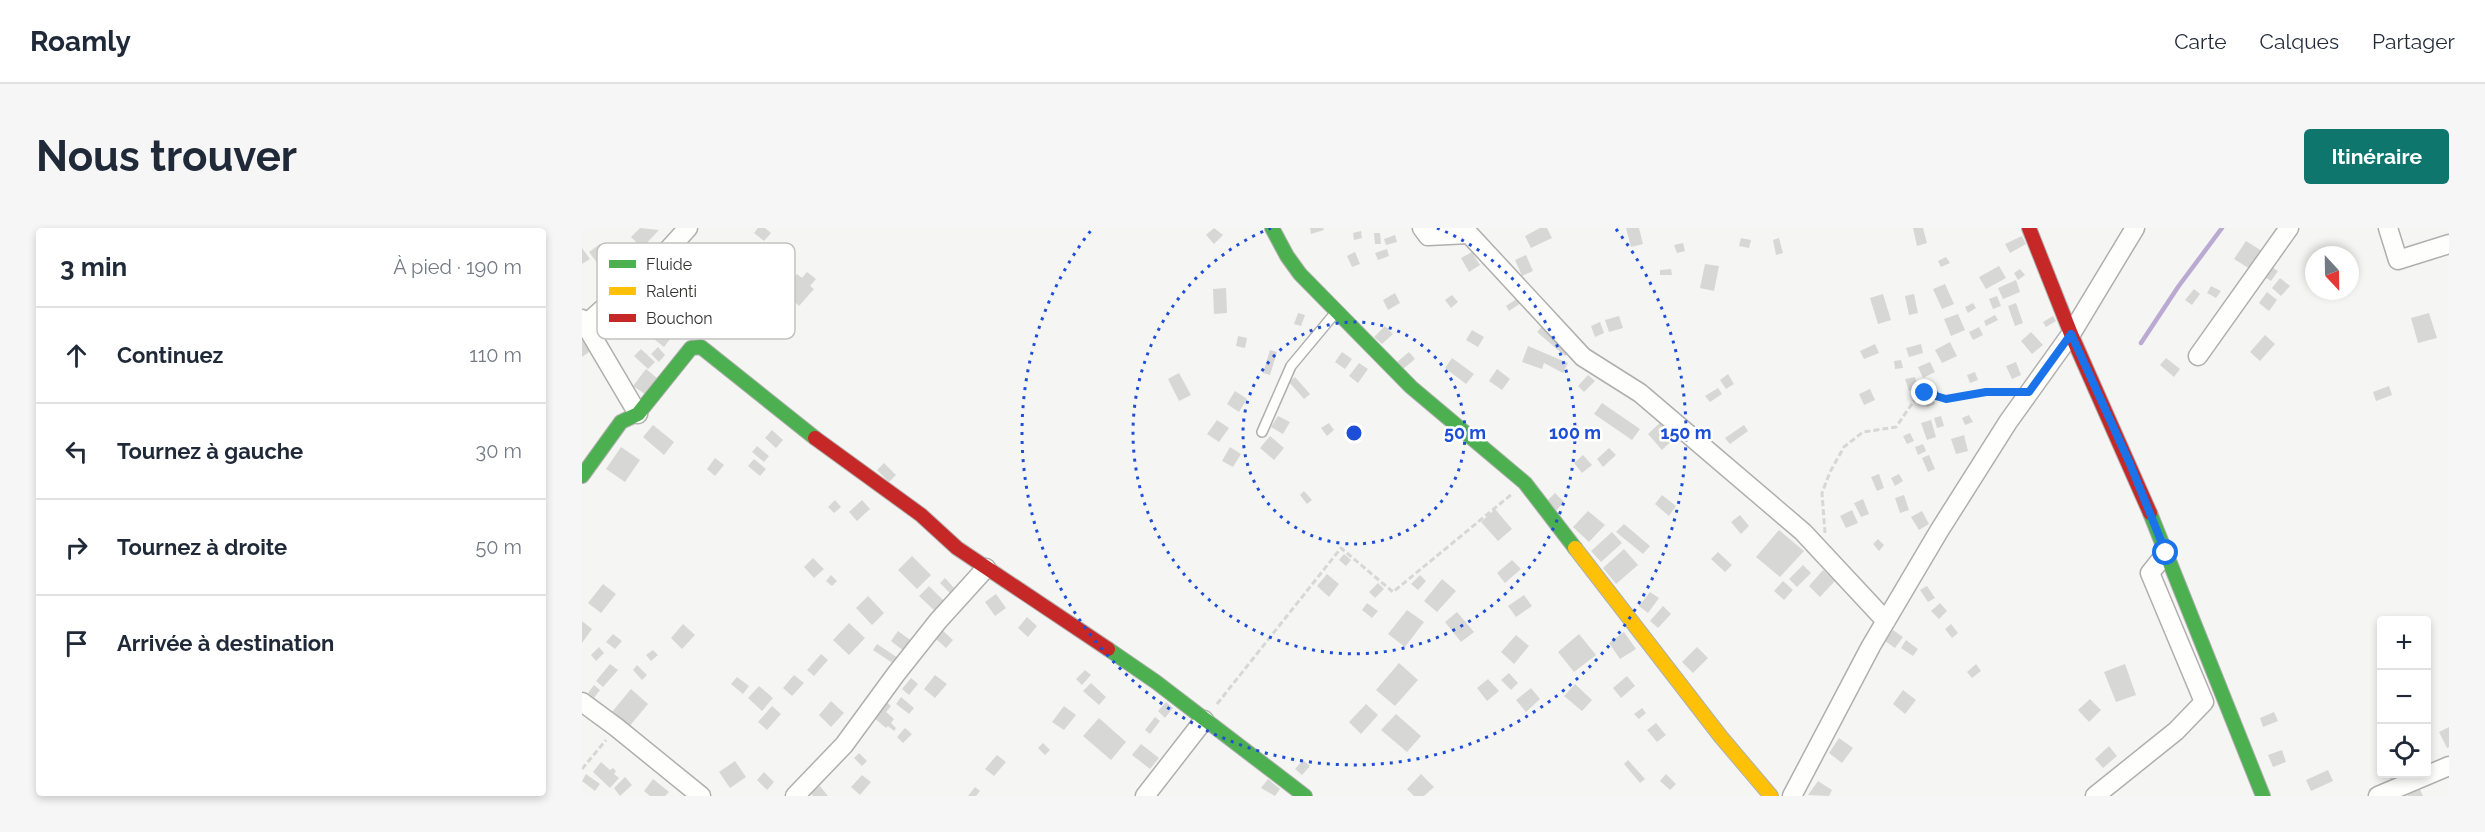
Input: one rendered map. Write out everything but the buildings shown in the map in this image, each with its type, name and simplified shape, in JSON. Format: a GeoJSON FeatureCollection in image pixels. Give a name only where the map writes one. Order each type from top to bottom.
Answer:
{"type":"FeatureCollection","features":[{"type":"Feature","properties":{"kind":"street"},"geometry":{"type":"LineString","coordinates":[[675,243],[688,228]]}},
{"type":"Feature","properties":{"kind":"street"},"geometry":{"type":"LineString","coordinates":[[1272,228],[1300,274],[1411,387],[1525,483],[1721,737],[1771,796]]}},
{"type":"Feature","properties":{"kind":"street"},"geometry":{"type":"LineString","coordinates":[[1422,228],[1428,236],[1469,234],[1583,357],[1649,400],[1803,532],[1886,621]]}},
{"type":"Feature","properties":{"kind":"street"},"geometry":{"type":"LineString","coordinates":[[2029,228],[2071,334],[2130,464],[2263,796]]}},
{"type":"Feature","properties":{"kind":"street"},"geometry":{"type":"LineString","coordinates":[[1792,796],[1886,621],[1952,511],[2029,392],[2071,334],[2135,228]]}},
{"type":"Feature","properties":{"kind":"street"},"geometry":{"type":"LineString","coordinates":[[2198,356],[2289,228]]}},
{"type":"Feature","properties":{"kind":"street"},"geometry":{"type":"LineString","coordinates":[[2388,228],[2398,260],[2449,243]]}},
{"type":"Feature","properties":{"kind":"street"},"geometry":{"type":"LineString","coordinates":[[597,311],[584,322],[638,414]]}},
{"type":"Feature","properties":{"kind":"street"},"geometry":{"type":"LineString","coordinates":[[585,467],[621,422],[638,414],[691,348],[701,347],[804,430],[921,515],[957,548],[1032,596],[1156,682],[1305,796]]}},
{"type":"Feature","properties":{"kind":"street"},"geometry":{"type":"LineString","coordinates":[[2095,796],[2176,731],[2204,702],[2150,573],[2166,553]]}},
{"type":"Feature","properties":{"kind":"street"},"geometry":{"type":"LineString","coordinates":[[795,796],[844,745],[903,665],[986,568]]}},
{"type":"Feature","properties":{"kind":"street"},"geometry":{"type":"LineString","coordinates":[[582,702],[701,796]]}},
{"type":"Feature","properties":{"kind":"street"},"geometry":{"type":"LineString","coordinates":[[1145,796],[1204,720]]}},
{"type":"Feature","properties":{"kind":"street"},"geometry":{"type":"LineString","coordinates":[[2378,796],[2449,766]]}},
{"type":"Feature","properties":{"kind":"lane"},"geometry":{"type":"LineString","coordinates":[[1262,432],[1291,366],[1338,311]]}},
{"type":"Feature","properties":{"kind":"path"},"geometry":{"type":"LineString","coordinates":[[1830,561],[1822,492],[1844,447],[1863,432],[1896,428],[1916,398],[1925,393],[1932,391],[1936,396],[1946,399],[1986,392],[2029,392]]}},
{"type":"Feature","properties":{"kind":"path"},"geometry":{"type":"LineString","coordinates":[[1204,720],[1341,548],[1393,592],[1525,483]]}},
{"type":"Feature","properties":{"kind":"path"},"geometry":{"type":"LineString","coordinates":[[582,769],[616,727]]}},
{"type":"Feature","properties":{"kind":"waterway"},"geometry":{"type":"LineString","coordinates":[[2141,343],[2178,287],[2222,228]]}},
{"type":"Feature","properties":{"kind":"traffic: fast"},"geometry":{"type":"LineString","coordinates":[[1272,228],[1300,274],[1411,387],[1525,483],[1575,548]]}},
{"type":"Feature","properties":{"kind":"traffic: fast"},"geometry":{"type":"LineString","coordinates":[[582,476],[621,422],[638,414],[691,348],[701,347],[815,438]]}},
{"type":"Feature","properties":{"kind":"traffic: fast"},"geometry":{"type":"LineString","coordinates":[[2150,513],[2263,796]]}},
{"type":"Feature","properties":{"kind":"traffic: fast"},"geometry":{"type":"LineString","coordinates":[[1108,649],[1156,682],[1305,796]]}},
{"type":"Feature","properties":{"kind":"traffic: slow"},"geometry":{"type":"LineString","coordinates":[[1575,548],[1721,737],[1771,796]]}},
{"type":"Feature","properties":{"kind":"traffic: jam"},"geometry":{"type":"LineString","coordinates":[[2029,228],[2071,334],[2150,513]]}},
{"type":"Feature","properties":{"kind":"traffic: jam"},"geometry":{"type":"LineString","coordinates":[[815,438],[921,515],[957,548],[1108,649]]}},
{"type":"Feature","properties":{"kind":"route"},"geometry":{"type":"LineString","coordinates":[[1925,393],[1932,391],[1936,396],[1946,399],[1986,392],[2029,392],[2071,334],[2130,464],[2166,553]]}}]}
